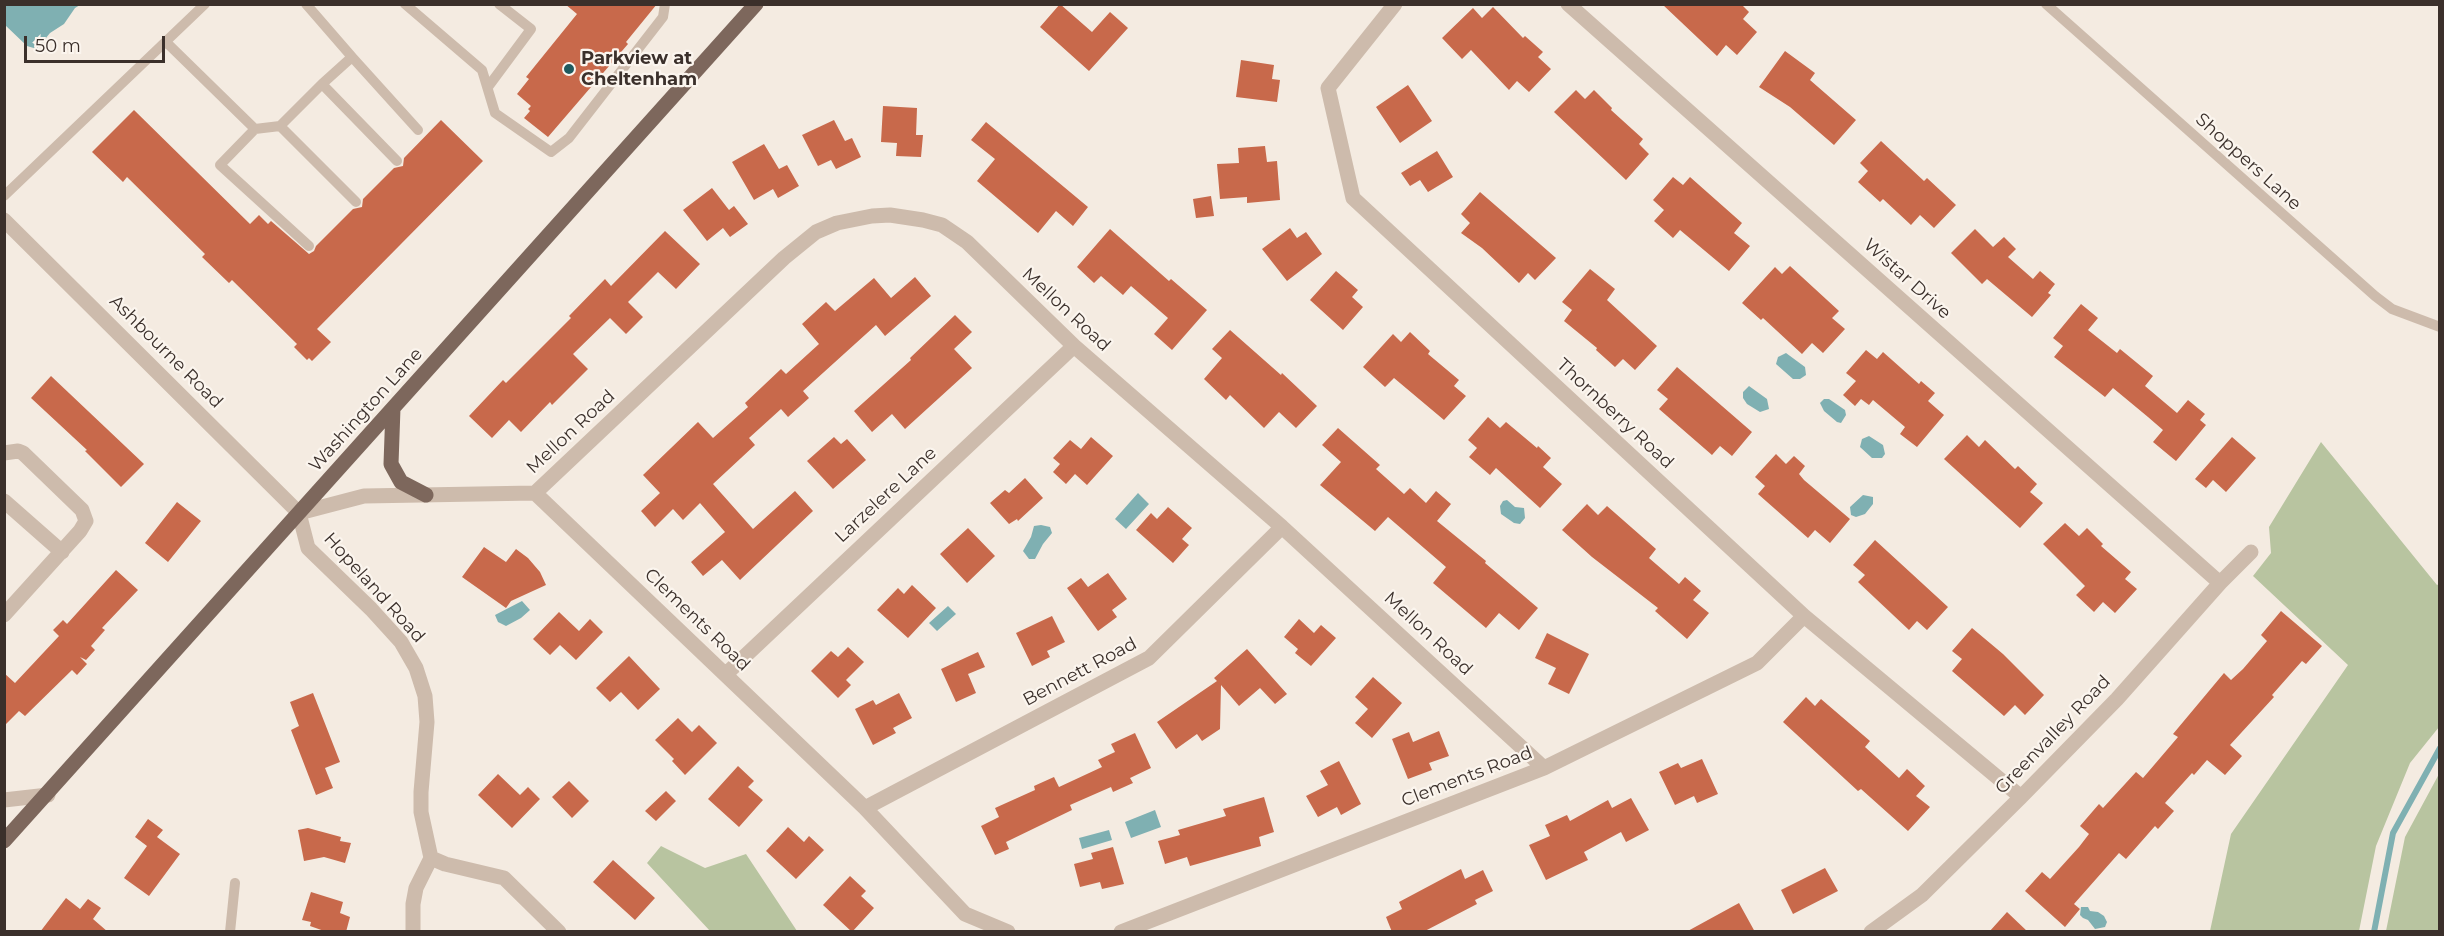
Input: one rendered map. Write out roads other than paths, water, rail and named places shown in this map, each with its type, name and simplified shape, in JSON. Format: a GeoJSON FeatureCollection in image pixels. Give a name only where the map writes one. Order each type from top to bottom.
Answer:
{"type":"FeatureCollection","features":[{"type":"Feature","properties":{"kind":"main road","name":"Washington Lane"},"geometry":{"type":"LineString","coordinates":[[4,841],[48,795],[756,4]]}},
{"type":"Feature","properties":{"kind":"main road"},"geometry":{"type":"LineString","coordinates":[[393,408],[390,464],[401,482],[426,495]]}},
{"type":"Feature","properties":{"kind":"street","name":"Thornberry Road"},"geometry":{"type":"LineString","coordinates":[[1395,4],[1328,88],[1353,198],[1804,616],[2021,797]]}},
{"type":"Feature","properties":{"kind":"street","name":"Wistar Drive"},"geometry":{"type":"LineString","coordinates":[[1568,4],[2220,583]]}},
{"type":"Feature","properties":{"kind":"street","name":"Mellon Road"},"geometry":{"type":"LineString","coordinates":[[535,493],[784,258],[816,232],[854,218],[890,215],[907,216],[942,225],[967,242],[1074,346],[1282,526],[1545,768]]}},
{"type":"Feature","properties":{"kind":"street","name":"Ashbourne Road"},"geometry":{"type":"LineString","coordinates":[[4,220],[299,513]]}},
{"type":"Feature","properties":{"kind":"street","name":"Larzelere Lane"},"geometry":{"type":"LineString","coordinates":[[726,674],[1074,346]]}},
{"type":"Feature","properties":{"kind":"street"},"geometry":{"type":"LineString","coordinates":[[4,453],[18,451],[23,453],[82,510],[86,521],[62,552],[4,615]]}},
{"type":"Feature","properties":{"kind":"street","name":"Clements Road"},"geometry":{"type":"LineString","coordinates":[[535,493],[865,808],[965,914],[1008,932]]}},
{"type":"Feature","properties":{"kind":"street"},"geometry":{"type":"LineString","coordinates":[[299,513],[364,496],[535,493]]}},
{"type":"Feature","properties":{"kind":"street"},"geometry":{"type":"LineString","coordinates":[[4,501],[62,552]]}},
{"type":"Feature","properties":{"kind":"street","name":"Hopeland Road"},"geometry":{"type":"LineString","coordinates":[[299,513],[308,548],[401,642],[410,655],[421,682],[425,696],[427,723],[421,812],[431,858]]}},
{"type":"Feature","properties":{"kind":"street","name":"Bennett Road"},"geometry":{"type":"LineString","coordinates":[[865,808],[1149,658],[1282,526]]}},
{"type":"Feature","properties":{"kind":"street","name":"Greenvalley Road"},"geometry":{"type":"LineString","coordinates":[[1871,932],[1922,895],[2021,797],[2117,699],[2220,583],[2251,552]]}},
{"type":"Feature","properties":{"kind":"street","name":"Clements Road"},"geometry":{"type":"LineString","coordinates":[[1121,932],[1545,768],[1757,663],[1804,616]]}},
{"type":"Feature","properties":{"kind":"street"},"geometry":{"type":"LineString","coordinates":[[4,800],[48,795]]}},
{"type":"Feature","properties":{"kind":"street"},"geometry":{"type":"LineString","coordinates":[[413,932],[414,896],[431,858],[446,864],[504,878],[560,932]]}},
{"type":"Feature","properties":{"kind":"lane"},"geometry":{"type":"LineString","coordinates":[[4,196],[205,4]]}},
{"type":"Feature","properties":{"kind":"lane"},"geometry":{"type":"LineString","coordinates":[[306,4],[418,130]]}},
{"type":"Feature","properties":{"kind":"lane"},"geometry":{"type":"LineString","coordinates":[[405,4],[482,70],[495,113],[551,152],[569,138],[663,18],[665,4]]}},
{"type":"Feature","properties":{"kind":"lane"},"geometry":{"type":"LineString","coordinates":[[488,87],[531,29],[499,4]]}},
{"type":"Feature","properties":{"kind":"lane","name":"Shoppers Lane"},"geometry":{"type":"LineString","coordinates":[[2046,4],[2375,296],[2392,309],[2439,327]]}},
{"type":"Feature","properties":{"kind":"lane"},"geometry":{"type":"LineString","coordinates":[[166,42],[255,129]]}},
{"type":"Feature","properties":{"kind":"lane"},"geometry":{"type":"LineString","coordinates":[[309,246],[220,165],[255,129],[280,126],[352,57]]}},
{"type":"Feature","properties":{"kind":"lane"},"geometry":{"type":"LineString","coordinates":[[322,84],[397,161]]}},
{"type":"Feature","properties":{"kind":"lane"},"geometry":{"type":"LineString","coordinates":[[280,126],[356,202]]}},
{"type":"Feature","properties":{"kind":"lane"},"geometry":{"type":"LineString","coordinates":[[230,932],[235,883]]}},
{"type":"Feature","properties":{"kind":"water"},"geometry":{"type":"Polygon","coordinates":[[[4,5],[80,5],[75,8],[64,24],[50,33],[37,49],[27,46],[5,25],[4,5]]]}},
{"type":"Feature","properties":{"kind":"water"},"geometry":{"type":"Polygon","coordinates":[[[1786,353],[1805,367],[1806,375],[1800,379],[1793,379],[1776,364],[1778,357],[1786,353]]]}},
{"type":"Feature","properties":{"kind":"water"},"geometry":{"type":"Polygon","coordinates":[[[1749,386],[1767,399],[1769,409],[1760,412],[1747,404],[1743,398],[1743,392],[1749,386]]]}},
{"type":"Feature","properties":{"kind":"water"},"geometry":{"type":"Polygon","coordinates":[[[1824,399],[1829,399],[1845,410],[1846,415],[1841,423],[1824,411],[1820,403],[1824,399]]]}},
{"type":"Feature","properties":{"kind":"water"},"geometry":{"type":"Polygon","coordinates":[[[1869,436],[1883,445],[1885,454],[1882,458],[1872,458],[1860,447],[1862,439],[1869,436]]]}},
{"type":"Feature","properties":{"kind":"water"},"geometry":{"type":"Polygon","coordinates":[[[1138,493],[1149,504],[1126,529],[1115,519],[1138,493]]]}},
{"type":"Feature","properties":{"kind":"water"},"geometry":{"type":"Polygon","coordinates":[[[1863,495],[1873,497],[1873,504],[1865,514],[1856,517],[1851,515],[1850,507],[1863,495]]]}},
{"type":"Feature","properties":{"kind":"water"},"geometry":{"type":"Polygon","coordinates":[[[1507,500],[1515,507],[1524,508],[1525,518],[1520,524],[1514,523],[1501,514],[1500,506],[1503,501],[1507,500]]]}},
{"type":"Feature","properties":{"kind":"water"},"geometry":{"type":"Polygon","coordinates":[[[1034,526],[1050,527],[1052,533],[1035,559],[1029,559],[1023,551],[1034,526]]]}},
{"type":"Feature","properties":{"kind":"water"},"geometry":{"type":"Polygon","coordinates":[[[522,601],[530,610],[521,618],[506,626],[498,622],[495,615],[522,601]]]}},
{"type":"Feature","properties":{"kind":"water"},"geometry":{"type":"Polygon","coordinates":[[[948,606],[956,614],[937,631],[929,623],[948,606]]]}},
{"type":"Feature","properties":{"kind":"water"},"geometry":{"type":"Polygon","coordinates":[[[1155,810],[1161,827],[1131,838],[1125,822],[1155,810]]]}},
{"type":"Feature","properties":{"kind":"water"},"geometry":{"type":"Polygon","coordinates":[[[1109,830],[1112,840],[1082,849],[1079,838],[1109,830]]]}},
{"type":"Feature","properties":{"kind":"water"},"geometry":{"type":"Polygon","coordinates":[[[2081,907],[2088,907],[2090,911],[2104,916],[2107,922],[2105,927],[2095,929],[2088,920],[2080,915],[2081,907]]]}},
{"type":"Feature","properties":{"kind":"waterway"},"geometry":{"type":"LineString","coordinates":[[2374,932],[2393,833],[2440,748]]}},
{"type":"Feature","properties":{"kind":"place","name":"Parkview at Cheltenham"},"geometry":{"type":"Point","coordinates":[569,69]}}]}
